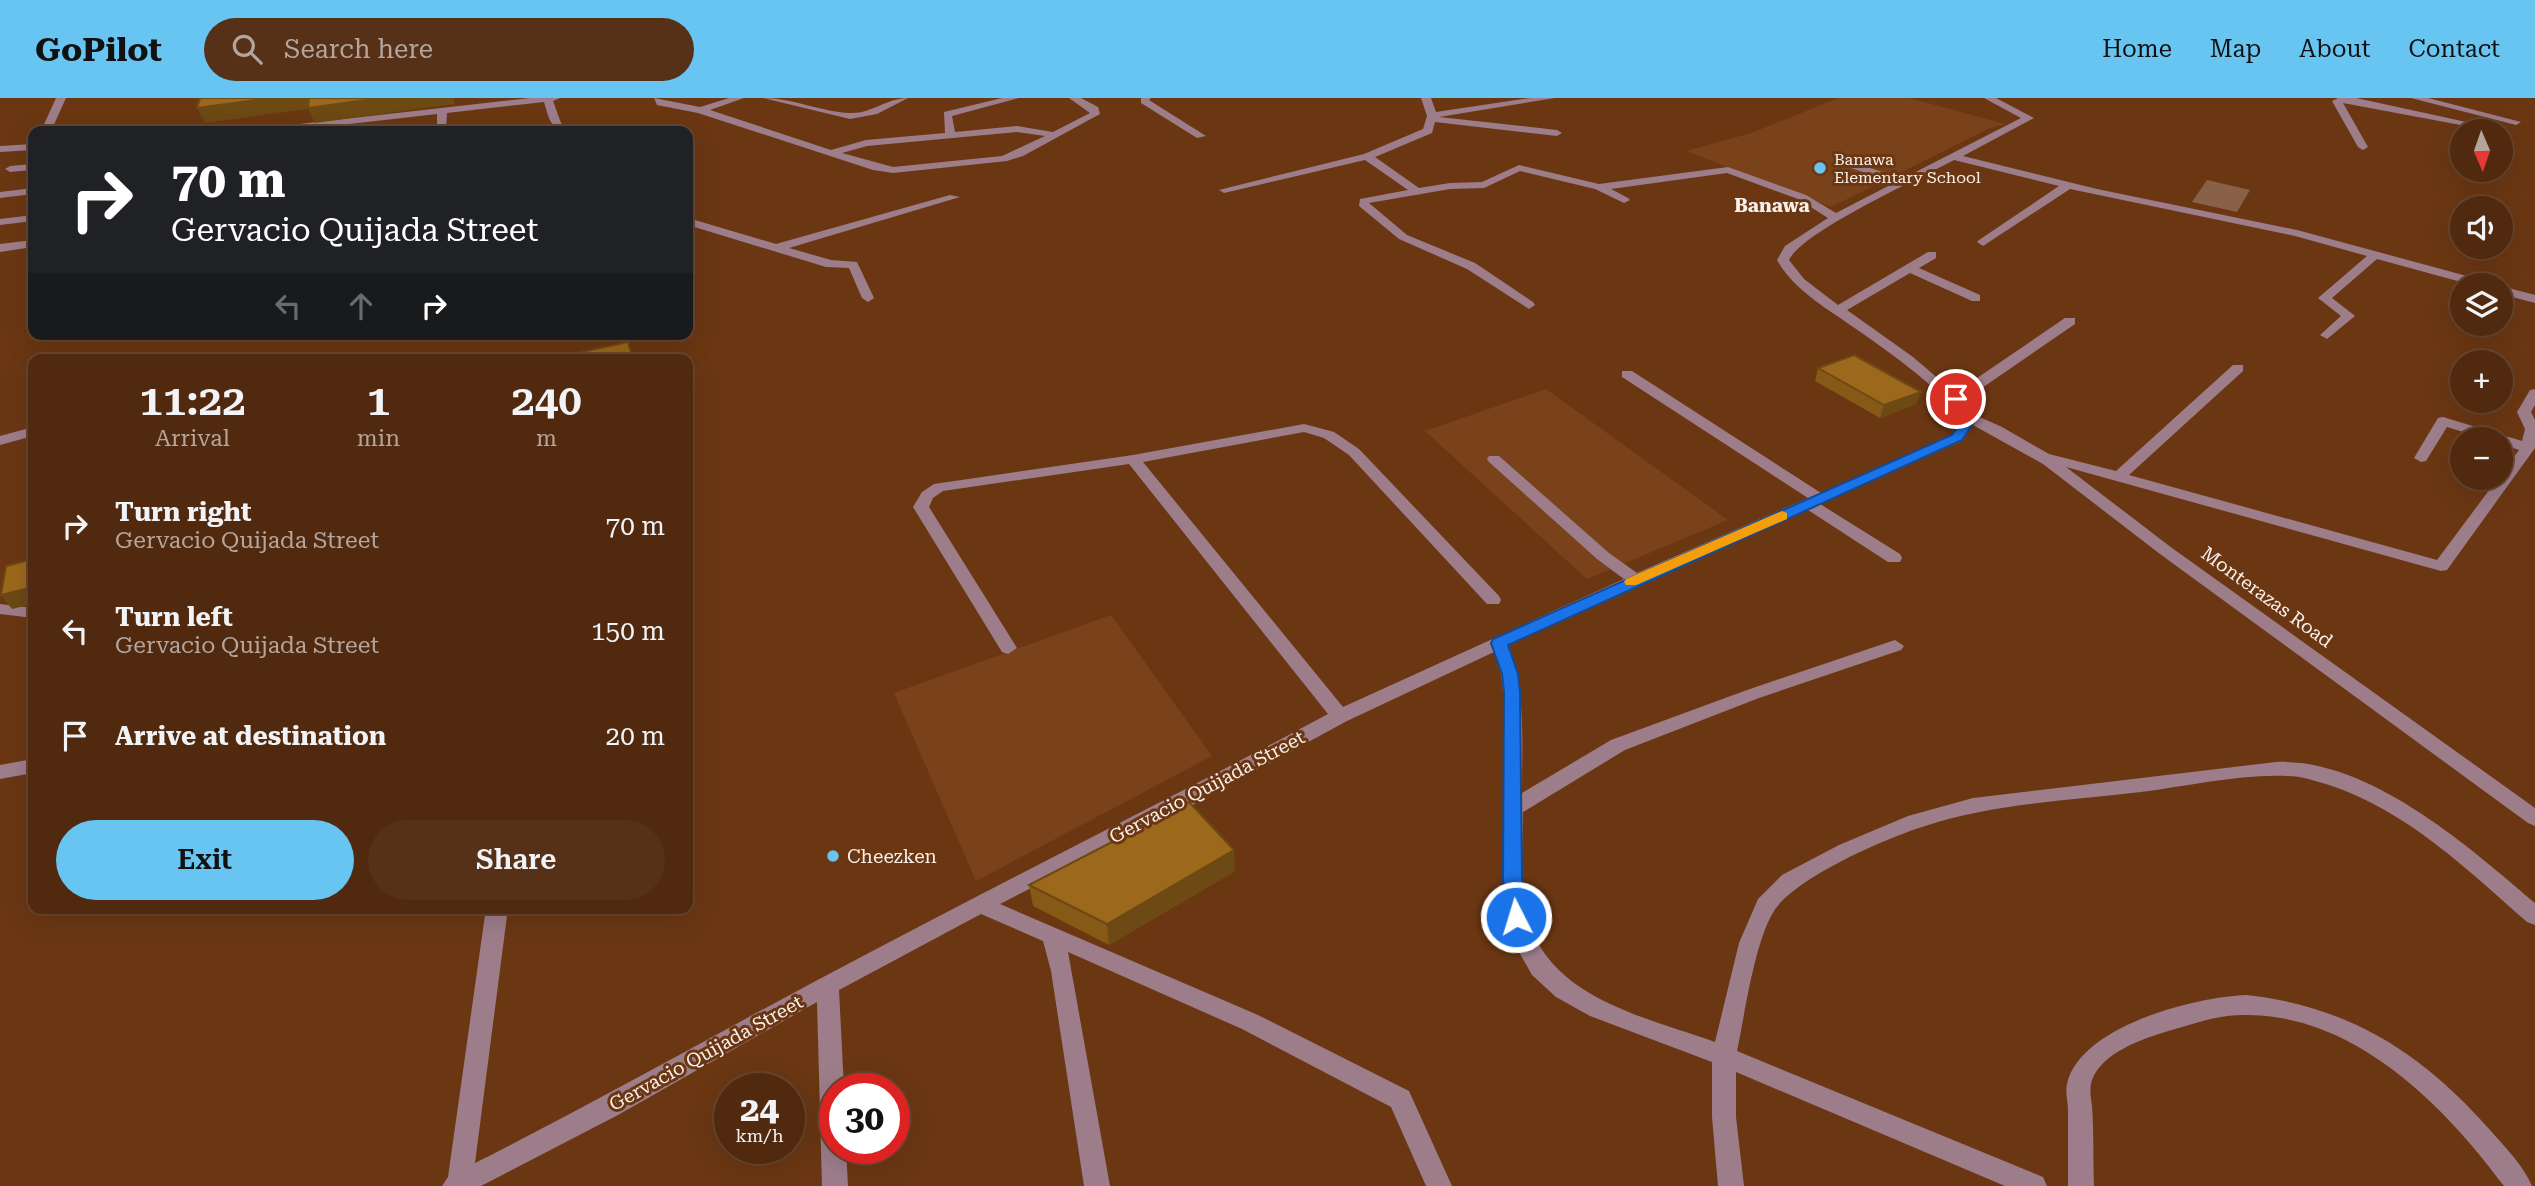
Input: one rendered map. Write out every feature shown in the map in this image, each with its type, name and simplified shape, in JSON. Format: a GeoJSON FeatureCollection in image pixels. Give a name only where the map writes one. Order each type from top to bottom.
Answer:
{"type":"FeatureCollection","features":[{"type":"Feature","properties":{"kind":"street"},"geometry":{"type":"LineString","coordinates":[[48,126],[61,98]]}},
{"type":"Feature","properties":{"kind":"street"},"geometry":{"type":"LineString","coordinates":[[659,98],[660,103],[700,110],[877,168],[893,170],[1003,159],[1019,154],[1096,114],[1095,109],[1074,98]]}},
{"type":"Feature","properties":{"kind":"street"},"geometry":{"type":"LineString","coordinates":[[700,110],[739,98]]}},
{"type":"Feature","properties":{"kind":"street"},"geometry":{"type":"LineString","coordinates":[[768,98],[808,101],[850,116],[874,112],[903,98]]}},
{"type":"Feature","properties":{"kind":"street"},"geometry":{"type":"LineString","coordinates":[[950,135],[947,114],[1014,98]]}},
{"type":"Feature","properties":{"kind":"street"},"geometry":{"type":"LineString","coordinates":[[1146,98],[1144,101],[1201,136]]}},
{"type":"Feature","properties":{"kind":"street"},"geometry":{"type":"LineString","coordinates":[[1224,190],[1367,156],[1428,131],[1431,118],[1426,98]]}},
{"type":"Feature","properties":{"kind":"street"},"geometry":{"type":"LineString","coordinates":[[1431,118],[1550,98]]}},
{"type":"Feature","properties":{"kind":"street"},"geometry":{"type":"LineString","coordinates":[[1970,418],[1956,399],[1931,378],[1788,272],[1783,260],[1788,248],[1836,218],[2029,118],[1989,98]]}},
{"type":"Feature","properties":{"kind":"street"},"geometry":{"type":"LineString","coordinates":[[2355,98],[2337,101],[2363,147]]}},
{"type":"Feature","properties":{"kind":"street"},"geometry":{"type":"LineString","coordinates":[[2416,98],[2516,122]]}},
{"type":"Feature","properties":{"kind":"street"},"geometry":{"type":"LineString","coordinates":[[329,126],[552,99],[559,126]]}},
{"type":"Feature","properties":{"kind":"street"},"geometry":{"type":"LineString","coordinates":[[2347,99],[2450,120]]}},
{"type":"Feature","properties":{"kind":"street"},"geometry":{"type":"LineString","coordinates":[[959,103],[970,107]]}},
{"type":"Feature","properties":{"kind":"street"},"geometry":{"type":"LineString","coordinates":[[442,112],[442,126]]}},
{"type":"Feature","properties":{"kind":"street"},"geometry":{"type":"LineString","coordinates":[[367,126],[407,116]]}},
{"type":"Feature","properties":{"kind":"street"},"geometry":{"type":"LineString","coordinates":[[1431,118],[1557,133]]}},
{"type":"Feature","properties":{"kind":"street"},"geometry":{"type":"LineString","coordinates":[[831,153],[853,145],[1017,129],[1054,135]]}},
{"type":"Feature","properties":{"kind":"street"},"geometry":{"type":"LineString","coordinates":[[0,149],[28,147]]}},
{"type":"Feature","properties":{"kind":"street"},"geometry":{"type":"LineString","coordinates":[[1367,156],[1416,191]]}},
{"type":"Feature","properties":{"kind":"street"},"geometry":{"type":"LineString","coordinates":[[1953,157],[2068,185],[2297,233],[2450,275]]}},
{"type":"Feature","properties":{"kind":"street"},"geometry":{"type":"LineString","coordinates":[[1838,160],[1903,183]]}},
{"type":"Feature","properties":{"kind":"street"},"geometry":{"type":"LineString","coordinates":[[10,169],[28,167]]}},
{"type":"Feature","properties":{"kind":"street"},"geometry":{"type":"LineString","coordinates":[[1529,305],[1471,266],[1403,237],[1363,204],[1370,200],[1416,191],[1484,185],[1519,169],[1561,176],[1599,187],[1624,200]]}},
{"type":"Feature","properties":{"kind":"street"},"geometry":{"type":"LineString","coordinates":[[1599,187],[1717,170],[1741,173],[1802,197],[1836,218]]}},
{"type":"Feature","properties":{"kind":"street"},"geometry":{"type":"LineString","coordinates":[[1983,242],[2068,185]]}},
{"type":"Feature","properties":{"kind":"street"},"geometry":{"type":"LineString","coordinates":[[0,195],[28,192]]}},
{"type":"Feature","properties":{"kind":"street"},"geometry":{"type":"LineString","coordinates":[[779,247],[954,197]]}},
{"type":"Feature","properties":{"kind":"street"},"geometry":{"type":"LineString","coordinates":[[0,222],[28,219]]}},
{"type":"Feature","properties":{"kind":"street"},"geometry":{"type":"LineString","coordinates":[[693,222],[822,261],[853,265],[868,298]]}},
{"type":"Feature","properties":{"kind":"street"},"geometry":{"type":"LineString","coordinates":[[0,248],[28,245]]}},
{"type":"Feature","properties":{"kind":"street"},"geometry":{"type":"LineString","coordinates":[[2327,335],[2349,316],[2324,298],[2376,254]]}},
{"type":"Feature","properties":{"kind":"street"},"geometry":{"type":"LineString","coordinates":[[1838,310],[1932,255]]}},
{"type":"Feature","properties":{"kind":"street"},"geometry":{"type":"LineString","coordinates":[[1909,268],[1976,298]]}},
{"type":"Feature","properties":{"kind":"street"},"geometry":{"type":"LineString","coordinates":[[2513,293],[2535,299]]}},
{"type":"Feature","properties":{"kind":"street"},"geometry":{"type":"LineString","coordinates":[[1956,399],[2070,321]]}},
{"type":"Feature","properties":{"kind":"street"},"geometry":{"type":"LineString","coordinates":[[2119,476],[2238,368]]}},
{"type":"Feature","properties":{"kind":"street"},"geometry":{"type":"LineString","coordinates":[[1627,374],[1894,558]]}},
{"type":"Feature","properties":{"kind":"street"},"geometry":{"type":"LineString","coordinates":[[2042,456],[2441,566],[2528,448],[2532,429],[2524,412],[2535,393]]}},
{"type":"Feature","properties":{"kind":"street","name":"Gervacio Quijada Street"},"geometry":{"type":"LineString","coordinates":[[458,1185],[610,1107],[980,904],[1180,803],[1340,716],[1636,580],[1957,438],[1970,418]]}},
{"type":"Feature","properties":{"kind":"street","name":"Monterazas Road"},"geometry":{"type":"LineString","coordinates":[[1970,418],[2001,430],[2042,456],[2163,548],[2535,818]]}},
{"type":"Feature","properties":{"kind":"street"},"geometry":{"type":"LineString","coordinates":[[2421,458],[2443,422],[2460,427]]}},
{"type":"Feature","properties":{"kind":"street"},"geometry":{"type":"LineString","coordinates":[[1008,648],[921,507],[927,495],[939,487],[1133,459],[1304,428],[1329,435],[1354,452],[1493,600]]}},
{"type":"Feature","properties":{"kind":"street"},"geometry":{"type":"LineString","coordinates":[[0,441],[28,433]]}},
{"type":"Feature","properties":{"kind":"street"},"geometry":{"type":"LineString","coordinates":[[2513,443],[2528,448]]}},
{"type":"Feature","properties":{"kind":"street"},"geometry":{"type":"LineString","coordinates":[[1133,459],[1340,716]]}},
{"type":"Feature","properties":{"kind":"street"},"geometry":{"type":"LineString","coordinates":[[1494,459],[1603,556],[1636,580]]}},
{"type":"Feature","properties":{"kind":"street"},"geometry":{"type":"LineString","coordinates":[[0,609],[28,612]]}},
{"type":"Feature","properties":{"kind":"street"},"geometry":{"type":"LineString","coordinates":[[1499,643],[1510,674],[1512,692],[1513,880],[1516,917],[1527,946],[1541,968],[1564,990],[1598,1009],[1724,1056],[2034,1186]]}},
{"type":"Feature","properties":{"kind":"street"},"geometry":{"type":"LineString","coordinates":[[1514,808],[1618,746],[1753,694],[1895,646]]}},
{"type":"Feature","properties":{"kind":"street"},"geometry":{"type":"LineString","coordinates":[[0,772],[28,767]]}},
{"type":"Feature","properties":{"kind":"street"},"geometry":{"type":"LineString","coordinates":[[1731,1186],[1724,1117],[1724,1056],[1750,943],[1766,905],[1789,881],[1846,851],[1915,821],[1973,805],[2239,772],[2298,769],[2340,781],[2387,803],[2439,833],[2535,916]]}},
{"type":"Feature","properties":{"kind":"street"},"geometry":{"type":"LineString","coordinates":[[980,904],[1250,1023],[1400,1099],[1439,1186]]}},
{"type":"Feature","properties":{"kind":"street"},"geometry":{"type":"LineString","coordinates":[[458,1185],[496,914]]}},
{"type":"Feature","properties":{"kind":"street"},"geometry":{"type":"LineString","coordinates":[[1053,938],[1062,971],[1097,1186]]}},
{"type":"Feature","properties":{"kind":"street"},"geometry":{"type":"LineString","coordinates":[[828,986],[835,1186]]}},
{"type":"Feature","properties":{"kind":"street"},"geometry":{"type":"LineString","coordinates":[[2081,1186],[2079,1082],[2090,1062],[2106,1048],[2140,1029],[2213,1008],[2247,1005],[2298,1012],[2360,1036],[2401,1062],[2468,1121],[2519,1186]]}},
{"type":"Feature","properties":{"kind":"shaded area","name":"Banawa Elementary School"},"geometry":{"type":"Polygon","coordinates":[[[1839,98],[1909,98],[2005,124],[1988,129],[1831,207],[1686,151],[1751,133],[1839,98]]]}},
{"type":"Feature","properties":{"kind":"shaded area"},"geometry":{"type":"Polygon","coordinates":[[[2207,180],[2250,190],[2237,212],[2192,202],[2207,180]]]}},
{"type":"Feature","properties":{"kind":"shaded area"},"geometry":{"type":"Polygon","coordinates":[[[1546,389],[1728,520],[1587,579],[1425,431],[1546,389]]]}},
{"type":"Feature","properties":{"kind":"shaded area"},"geometry":{"type":"Polygon","coordinates":[[[1111,615],[1212,756],[976,881],[894,693],[1111,615]]]}},
{"type":"Feature","properties":{"kind":"building"},"geometry":{"type":"Polygon","coordinates":[[[200,98],[270,98],[197,108],[200,98]]]}},
{"type":"Feature","properties":{"kind":"building"},"geometry":{"type":"Polygon","coordinates":[[[309,98],[380,98],[308,108],[309,98]]]}},
{"type":"Feature","properties":{"kind":"building"},"geometry":{"type":"Polygon","coordinates":[[[628,342],[632,354],[572,354],[628,342]]]}},
{"type":"Feature","properties":{"kind":"building"},"geometry":{"type":"Polygon","coordinates":[[[1854,355],[1921,392],[1884,405],[1818,368],[1854,355]]]}},
{"type":"Feature","properties":{"kind":"building"},"geometry":{"type":"Polygon","coordinates":[[[28,560],[28,588],[1,595],[6,566],[28,560]]]}},
{"type":"Feature","properties":{"kind":"building"},"geometry":{"type":"Polygon","coordinates":[[[1189,802],[1234,850],[1107,924],[1029,885],[1189,802]]]}},
{"type":"Feature","properties":{"kind":"slow traffic"},"geometry":{"type":"LineString","coordinates":[[1631,582],[1782,516]]}},
{"type":"Feature","properties":{"kind":"place","name":"Banawa Elementary School"},"geometry":{"type":"Point","coordinates":[1820,168]}},
{"type":"Feature","properties":{"kind":"place","name":"Cheezken"},"geometry":{"type":"Point","coordinates":[833,856]}},
{"type":"Feature","properties":{"kind":"district","name":"Banawa"},"geometry":{"type":"Point","coordinates":[1772,205]}},
{"type":"Feature","properties":{"kind":"route"},"geometry":{"type":"LineString","coordinates":[[1516,917],[1513,880],[1512,692],[1510,674],[1499,643],[1957,438],[1970,418],[1956,399]]}}]}
